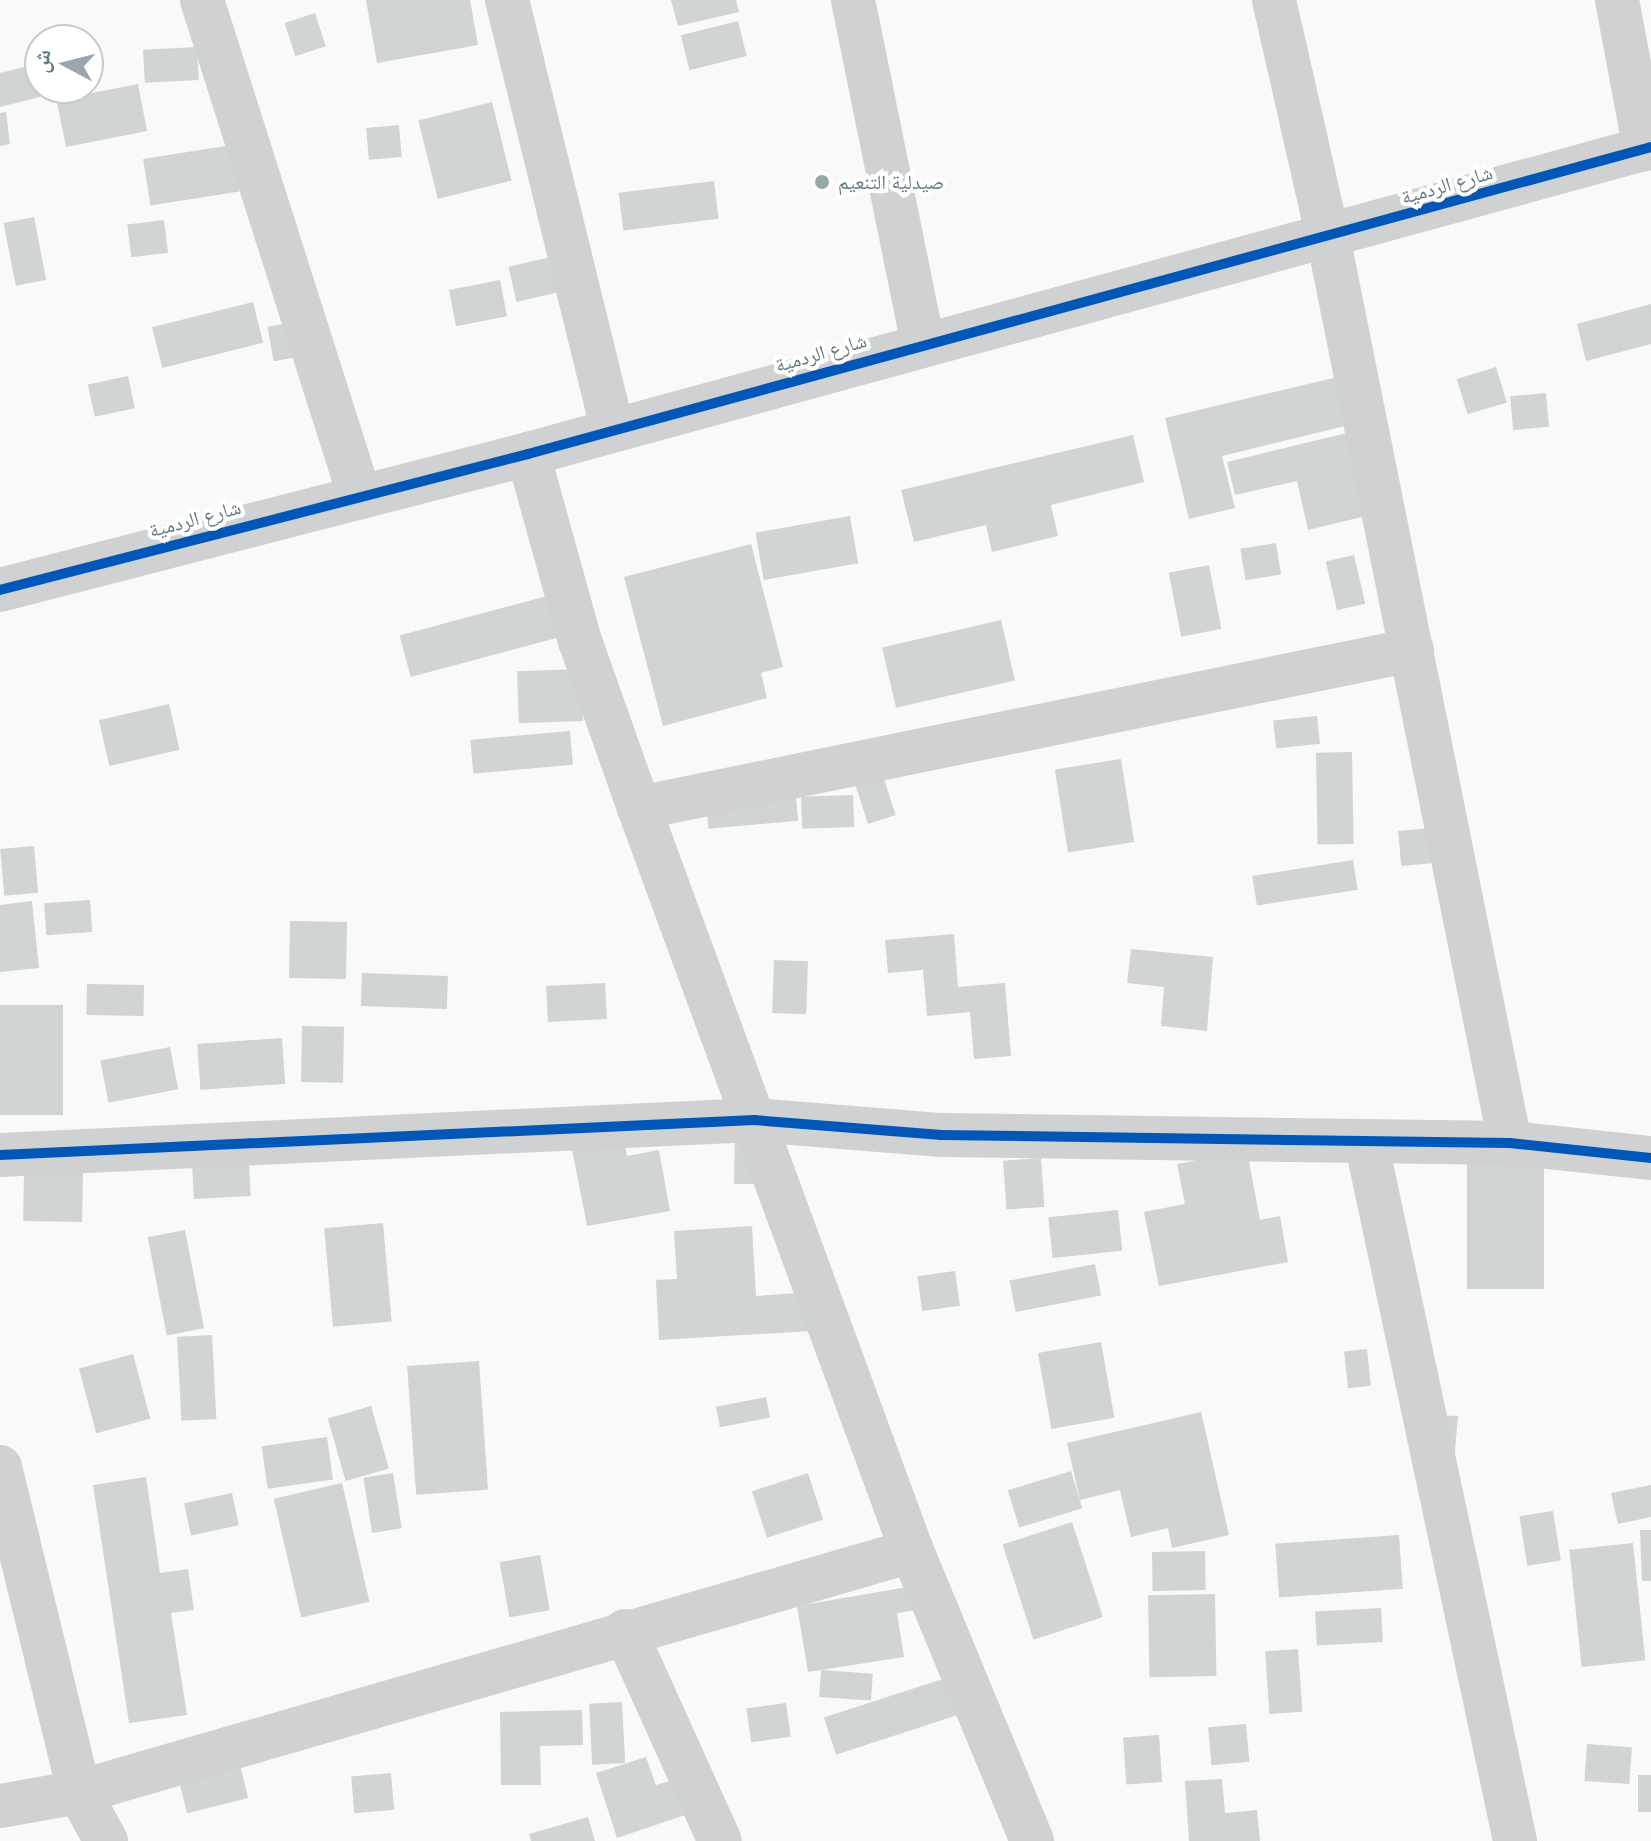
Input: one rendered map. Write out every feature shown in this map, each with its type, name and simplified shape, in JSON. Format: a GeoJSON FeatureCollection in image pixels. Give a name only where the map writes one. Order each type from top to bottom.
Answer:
{"type":"FeatureCollection","features":[{"type":"Feature","properties":{"kind":"street"},"geometry":{"type":"LineString","coordinates":[[202,0],[359,494]]}},
{"type":"Feature","properties":{"kind":"street"},"geometry":{"type":"LineString","coordinates":[[507,0],[613,430]]}},
{"type":"Feature","properties":{"kind":"street"},"geometry":{"type":"LineString","coordinates":[[853,0],[923,343]]}},
{"type":"Feature","properties":{"kind":"street"},"geometry":{"type":"LineString","coordinates":[[1274,0],[1328,237],[1510,1143]]}},
{"type":"Feature","properties":{"kind":"street"},"geometry":{"type":"LineString","coordinates":[[1617,0],[1648,148]]}},
{"type":"Feature","properties":{"kind":"street","name":"شارع الردمية"},"geometry":{"type":"LineString","coordinates":[[0,590],[359,494],[528,454],[923,343],[1328,237],[1648,148]]}},
{"type":"Feature","properties":{"kind":"street"},"geometry":{"type":"LineString","coordinates":[[528,454],[580,641],[639,808],[912,1551],[1032,1841]]}},
{"type":"Feature","properties":{"kind":"street"},"geometry":{"type":"LineString","coordinates":[[639,808],[1412,650]]}},
{"type":"Feature","properties":{"kind":"street"},"geometry":{"type":"LineString","coordinates":[[0,1155],[754,1120],[941,1135],[1510,1143],[1651,1158]]}},
{"type":"Feature","properties":{"kind":"street"},"geometry":{"type":"LineString","coordinates":[[1366,1141],[1515,1841]]}},
{"type":"Feature","properties":{"kind":"street"},"geometry":{"type":"LineString","coordinates":[[0,1467],[79,1792],[106,1841]]}},
{"type":"Feature","properties":{"kind":"street"},"geometry":{"type":"LineString","coordinates":[[0,1806],[79,1792],[625,1631],[912,1551]]}},
{"type":"Feature","properties":{"kind":"street"},"geometry":{"type":"LineString","coordinates":[[625,1631],[720,1841]]}},
{"type":"Feature","properties":{"kind":"building"},"geometry":{"type":"Polygon","coordinates":[[[366,0],[470,0],[478,45],[377,63],[366,0]]]}},
{"type":"Feature","properties":{"kind":"building"},"geometry":{"type":"Polygon","coordinates":[[[671,0],[736,0],[739,12],[678,26],[671,0]]]}},
{"type":"Feature","properties":{"kind":"building"},"geometry":{"type":"Polygon","coordinates":[[[315,13],[326,46],[295,56],[285,23],[315,13]]]}},
{"type":"Feature","properties":{"kind":"building"},"geometry":{"type":"Polygon","coordinates":[[[738,21],[747,56],[689,70],[681,35],[738,21]]]}},
{"type":"Feature","properties":{"kind":"building"},"geometry":{"type":"Polygon","coordinates":[[[197,47],[199,80],[145,83],[143,50],[197,47]]]}},
{"type":"Feature","properties":{"kind":"building"},"geometry":{"type":"Polygon","coordinates":[[[24,67],[24,101],[0,107],[0,73],[24,67]]]}},
{"type":"Feature","properties":{"kind":"building"},"geometry":{"type":"Polygon","coordinates":[[[138,84],[147,131],[66,147],[57,104],[104,104],[104,91],[138,84]]]}},
{"type":"Feature","properties":{"kind":"building"},"geometry":{"type":"Polygon","coordinates":[[[492,102],[512,181],[438,199],[418,120],[492,102]]]}},
{"type":"Feature","properties":{"kind":"building"},"geometry":{"type":"Polygon","coordinates":[[[6,112],[10,144],[0,146],[0,113],[6,112]]]}},
{"type":"Feature","properties":{"kind":"building"},"geometry":{"type":"Polygon","coordinates":[[[399,125],[402,157],[369,160],[366,128],[399,125]]]}},
{"type":"Feature","properties":{"kind":"building"},"geometry":{"type":"Polygon","coordinates":[[[232,145],[239,191],[150,206],[143,159],[232,145]]]}},
{"type":"Feature","properties":{"kind":"building"},"geometry":{"type":"Polygon","coordinates":[[[714,181],[719,219],[623,230],[619,193],[714,181]]]}},
{"type":"Feature","properties":{"kind":"building"},"geometry":{"type":"Polygon","coordinates":[[[34,217],[46,280],[16,286],[4,223],[34,217]]]}},
{"type":"Feature","properties":{"kind":"building"},"geometry":{"type":"Polygon","coordinates":[[[164,220],[168,253],[131,257],[127,225],[164,220]]]}},
{"type":"Feature","properties":{"kind":"building"},"geometry":{"type":"Polygon","coordinates":[[[564,254],[572,289],[517,302],[508,267],[564,254]]]}},
{"type":"Feature","properties":{"kind":"building"},"geometry":{"type":"Polygon","coordinates":[[[500,280],[507,316],[456,326],[449,290],[500,280]]]}},
{"type":"Feature","properties":{"kind":"building"},"geometry":{"type":"Polygon","coordinates":[[[253,302],[263,343],[162,368],[152,327],[253,302]]]}},
{"type":"Feature","properties":{"kind":"building"},"geometry":{"type":"Polygon","coordinates":[[[1651,304],[1651,344],[1586,361],[1577,324],[1651,304]]]}},
{"type":"Feature","properties":{"kind":"building"},"geometry":{"type":"Polygon","coordinates":[[[300,321],[306,355],[274,361],[268,327],[300,321]]]}},
{"type":"Feature","properties":{"kind":"building"},"geometry":{"type":"Polygon","coordinates":[[[1496,367],[1507,402],[1468,414],[1457,379],[1496,367]]]}},
{"type":"Feature","properties":{"kind":"building"},"geometry":{"type":"Polygon","coordinates":[[[1367,370],[1378,418],[1222,456],[1235,508],[1189,519],[1165,418],[1367,370]]]}},
{"type":"Feature","properties":{"kind":"building"},"geometry":{"type":"Polygon","coordinates":[[[128,376],[135,408],[95,417],[88,385],[128,376]]]}},
{"type":"Feature","properties":{"kind":"building"},"geometry":{"type":"Polygon","coordinates":[[[1546,393],[1549,427],[1513,430],[1510,396],[1546,393]]]}},
{"type":"Feature","properties":{"kind":"building"},"geometry":{"type":"Polygon","coordinates":[[[1359,430],[1378,513],[1308,530],[1297,481],[1235,495],[1227,462],[1359,430]]]}},
{"type":"Feature","properties":{"kind":"building"},"geometry":{"type":"Polygon","coordinates":[[[1133,435],[1144,482],[1051,505],[1058,536],[992,552],[986,525],[914,542],[901,490],[1133,435]]]}},
{"type":"Feature","properties":{"kind":"building"},"geometry":{"type":"Polygon","coordinates":[[[850,516],[858,563],[764,580],[755,533],[850,516]]]}},
{"type":"Feature","properties":{"kind":"building"},"geometry":{"type":"Polygon","coordinates":[[[1276,543],[1281,575],[1245,580],[1240,549],[1276,543]]]}},
{"type":"Feature","properties":{"kind":"building"},"geometry":{"type":"Polygon","coordinates":[[[751,544],[783,667],[761,673],[767,698],[663,726],[624,577],[751,544]]]}},
{"type":"Feature","properties":{"kind":"building"},"geometry":{"type":"Polygon","coordinates":[[[1354,555],[1365,604],[1337,610],[1326,562],[1354,555]]]}},
{"type":"Feature","properties":{"kind":"building"},"geometry":{"type":"Polygon","coordinates":[[[1209,565],[1221,629],[1181,637],[1169,573],[1209,565]]]}},
{"type":"Feature","properties":{"kind":"building"},"geometry":{"type":"Polygon","coordinates":[[[558,593],[569,635],[411,677],[400,635],[558,593]]]}},
{"type":"Feature","properties":{"kind":"building"},"geometry":{"type":"Polygon","coordinates":[[[1001,620],[1015,680],[896,708],[882,647],[1001,620]]]}},
{"type":"Feature","properties":{"kind":"building"},"geometry":{"type":"Polygon","coordinates":[[[581,669],[583,721],[519,723],[517,671],[581,669]]]}},
{"type":"Feature","properties":{"kind":"building"},"geometry":{"type":"Polygon","coordinates":[[[169,704],[180,750],[109,766],[99,720],[169,704]]]}},
{"type":"Feature","properties":{"kind":"building"},"geometry":{"type":"Polygon","coordinates":[[[1317,716],[1320,744],[1276,748],[1273,721],[1317,716]]]}},
{"type":"Feature","properties":{"kind":"building"},"geometry":{"type":"Polygon","coordinates":[[[570,731],[573,765],[473,774],[470,740],[570,731]]]}},
{"type":"Feature","properties":{"kind":"building"},"geometry":{"type":"Polygon","coordinates":[[[1352,752],[1354,844],[1318,845],[1316,753],[1352,752]]]}},
{"type":"Feature","properties":{"kind":"building"},"geometry":{"type":"Polygon","coordinates":[[[1121,759],[1134,842],[1068,852],[1055,769],[1121,759]]]}},
{"type":"Feature","properties":{"kind":"building"},"geometry":{"type":"Polygon","coordinates":[[[883,776],[896,815],[868,824],[855,785],[883,776]]]}},
{"type":"Feature","properties":{"kind":"building"},"geometry":{"type":"Polygon","coordinates":[[[795,785],[798,821],[708,829],[705,793],[795,785]]]}},
{"type":"Feature","properties":{"kind":"building"},"geometry":{"type":"Polygon","coordinates":[[[853,795],[854,827],[802,829],[801,797],[853,795]]]}},
{"type":"Feature","properties":{"kind":"building"},"geometry":{"type":"Polygon","coordinates":[[[1444,827],[1447,862],[1401,866],[1398,831],[1444,827]]]}},
{"type":"Feature","properties":{"kind":"building"},"geometry":{"type":"Polygon","coordinates":[[[34,846],[38,893],[4,896],[0,849],[34,846]]]}},
{"type":"Feature","properties":{"kind":"building"},"geometry":{"type":"Polygon","coordinates":[[[1353,860],[1358,890],[1257,906],[1252,876],[1353,860]]]}},
{"type":"Feature","properties":{"kind":"building"},"geometry":{"type":"Polygon","coordinates":[[[90,900],[92,932],[46,935],[44,903],[90,900]]]}},
{"type":"Feature","properties":{"kind":"building"},"geometry":{"type":"Polygon","coordinates":[[[32,901],[39,968],[0,972],[0,905],[32,901]]]}},
{"type":"Feature","properties":{"kind":"building"},"geometry":{"type":"Polygon","coordinates":[[[290,921],[347,922],[346,979],[289,978],[290,921]]]}},
{"type":"Feature","properties":{"kind":"building"},"geometry":{"type":"Polygon","coordinates":[[[954,934],[958,987],[1005,983],[1011,1056],[974,1059],[970,1012],[927,1016],[923,970],[888,973],[885,940],[954,934]]]}},
{"type":"Feature","properties":{"kind":"building"},"geometry":{"type":"Polygon","coordinates":[[[1131,949],[1213,957],[1207,1031],[1161,1026],[1164,987],[1127,983],[1131,949]]]}},
{"type":"Feature","properties":{"kind":"building"},"geometry":{"type":"Polygon","coordinates":[[[774,960],[808,961],[806,1014],[772,1013],[774,960]]]}},
{"type":"Feature","properties":{"kind":"building"},"geometry":{"type":"Polygon","coordinates":[[[362,973],[448,976],[447,1009],[361,1006],[362,973]]]}},
{"type":"Feature","properties":{"kind":"building"},"geometry":{"type":"Polygon","coordinates":[[[605,983],[607,1019],[548,1022],[546,986],[605,983]]]}},
{"type":"Feature","properties":{"kind":"building"},"geometry":{"type":"Polygon","coordinates":[[[87,984],[144,985],[143,1016],[86,1015],[87,984]]]}},
{"type":"Feature","properties":{"kind":"building"},"geometry":{"type":"Polygon","coordinates":[[[0,1005],[63,1005],[63,1115],[0,1115],[0,1005]]]}},
{"type":"Feature","properties":{"kind":"building"},"geometry":{"type":"Polygon","coordinates":[[[302,1026],[344,1027],[343,1083],[301,1082],[302,1026]]]}},
{"type":"Feature","properties":{"kind":"building"},"geometry":{"type":"Polygon","coordinates":[[[282,1038],[285,1084],[200,1090],[197,1044],[282,1038]]]}},
{"type":"Feature","properties":{"kind":"building"},"geometry":{"type":"Polygon","coordinates":[[[170,1047],[178,1089],[109,1103],[100,1061],[170,1047]]]}},
{"type":"Feature","properties":{"kind":"building"},"geometry":{"type":"Polygon","coordinates":[[[735,1127],[770,1184],[734,1184],[735,1127]]]}},
{"type":"Feature","properties":{"kind":"building"},"geometry":{"type":"Polygon","coordinates":[[[622,1129],[627,1156],[659,1150],[670,1211],[587,1226],[570,1139],[622,1129]]]}},
{"type":"Feature","properties":{"kind":"building"},"geometry":{"type":"Polygon","coordinates":[[[1247,1151],[1260,1220],[1280,1216],[1288,1262],[1159,1286],[1144,1212],[1185,1204],[1177,1164],[1247,1151]]]}},
{"type":"Feature","properties":{"kind":"building"},"geometry":{"type":"Polygon","coordinates":[[[1041,1158],[1044,1207],[1007,1210],[1003,1161],[1041,1158]]]}},
{"type":"Feature","properties":{"kind":"building"},"geometry":{"type":"Polygon","coordinates":[[[249,1162],[251,1196],[194,1199],[192,1165],[249,1162]]]}},
{"type":"Feature","properties":{"kind":"building"},"geometry":{"type":"Polygon","coordinates":[[[1467,1163],[1544,1163],[1544,1289],[1467,1289],[1467,1163]]]}},
{"type":"Feature","properties":{"kind":"building"},"geometry":{"type":"Polygon","coordinates":[[[24,1172],[83,1173],[82,1222],[23,1221],[24,1172]]]}},
{"type":"Feature","properties":{"kind":"building"},"geometry":{"type":"Polygon","coordinates":[[[1118,1210],[1122,1251],[1053,1258],[1048,1217],[1118,1210]]]}},
{"type":"Feature","properties":{"kind":"building"},"geometry":{"type":"Polygon","coordinates":[[[383,1223],[392,1322],[333,1327],[324,1228],[383,1223]]]}},
{"type":"Feature","properties":{"kind":"building"},"geometry":{"type":"Polygon","coordinates":[[[752,1226],[756,1296],[826,1291],[828,1330],[659,1340],[656,1280],[677,1279],[674,1231],[752,1226]]]}},
{"type":"Feature","properties":{"kind":"building"},"geometry":{"type":"Polygon","coordinates":[[[185,1230],[204,1328],[167,1335],[148,1237],[185,1230]]]}},
{"type":"Feature","properties":{"kind":"building"},"geometry":{"type":"Polygon","coordinates":[[[1095,1264],[1101,1295],[1016,1312],[1010,1281],[1095,1264]]]}},
{"type":"Feature","properties":{"kind":"building"},"geometry":{"type":"Polygon","coordinates":[[[955,1271],[960,1306],[922,1311],[917,1276],[955,1271]]]}},
{"type":"Feature","properties":{"kind":"building"},"geometry":{"type":"Polygon","coordinates":[[[212,1335],[216,1419],[181,1421],[177,1337],[212,1335]]]}},
{"type":"Feature","properties":{"kind":"building"},"geometry":{"type":"Polygon","coordinates":[[[1101,1342],[1114,1418],[1051,1429],[1038,1353],[1101,1342]]]}},
{"type":"Feature","properties":{"kind":"building"},"geometry":{"type":"Polygon","coordinates":[[[1367,1349],[1371,1386],[1348,1388],[1344,1351],[1367,1349]]]}},
{"type":"Feature","properties":{"kind":"building"},"geometry":{"type":"Polygon","coordinates":[[[133,1354],[150,1419],[96,1433],[79,1368],[133,1354]]]}},
{"type":"Feature","properties":{"kind":"building"},"geometry":{"type":"Polygon","coordinates":[[[479,1361],[488,1490],[416,1495],[407,1366],[479,1361]]]}},
{"type":"Feature","properties":{"kind":"building"},"geometry":{"type":"Polygon","coordinates":[[[766,1397],[770,1418],[720,1427],[716,1407],[766,1397]]]}},
{"type":"Feature","properties":{"kind":"building"},"geometry":{"type":"Polygon","coordinates":[[[371,1406],[389,1468],[346,1481],[328,1418],[371,1406]]]}},
{"type":"Feature","properties":{"kind":"building"},"geometry":{"type":"Polygon","coordinates":[[[1201,1412],[1229,1535],[1172,1548],[1168,1528],[1131,1537],[1120,1490],[1080,1500],[1067,1443],[1201,1412]]]}},
{"type":"Feature","properties":{"kind":"building"},"geometry":{"type":"Polygon","coordinates":[[[1431,1415],[1458,1416],[1454,1462],[1431,1415]]]}},
{"type":"Feature","properties":{"kind":"building"},"geometry":{"type":"Polygon","coordinates":[[[327,1437],[333,1480],[268,1489],[262,1446],[327,1437]]]}},
{"type":"Feature","properties":{"kind":"building"},"geometry":{"type":"Polygon","coordinates":[[[1071,1471],[1082,1508],[1019,1528],[1008,1490],[1071,1471]]]}},
{"type":"Feature","properties":{"kind":"building"},"geometry":{"type":"Polygon","coordinates":[[[393,1473],[402,1528],[372,1533],[363,1478],[393,1473]]]}},
{"type":"Feature","properties":{"kind":"building"},"geometry":{"type":"Polygon","coordinates":[[[808,1473],[823,1520],[767,1538],[752,1491],[808,1473]]]}},
{"type":"Feature","properties":{"kind":"building"},"geometry":{"type":"Polygon","coordinates":[[[146,1477],[160,1573],[188,1569],[194,1610],[171,1613],[187,1715],[129,1723],[93,1485],[146,1477]]]}},
{"type":"Feature","properties":{"kind":"building"},"geometry":{"type":"Polygon","coordinates":[[[342,1483],[369,1602],[301,1618],[274,1499],[342,1483]]]}},
{"type":"Feature","properties":{"kind":"building"},"geometry":{"type":"Polygon","coordinates":[[[1651,1485],[1651,1517],[1618,1524],[1611,1493],[1651,1485]]]}},
{"type":"Feature","properties":{"kind":"building"},"geometry":{"type":"Polygon","coordinates":[[[232,1493],[239,1525],[191,1535],[184,1503],[232,1493]]]}},
{"type":"Feature","properties":{"kind":"building"},"geometry":{"type":"Polygon","coordinates":[[[1553,1511],[1561,1560],[1527,1566],[1519,1516],[1553,1511]]]}},
{"type":"Feature","properties":{"kind":"building"},"geometry":{"type":"Polygon","coordinates":[[[1072,1522],[1103,1617],[1033,1640],[1003,1545],[1072,1522]]]}},
{"type":"Feature","properties":{"kind":"building"},"geometry":{"type":"Polygon","coordinates":[[[1640,1530],[1651,1530],[1651,1581],[1642,1581],[1640,1530]]]}},
{"type":"Feature","properties":{"kind":"building"},"geometry":{"type":"Polygon","coordinates":[[[1399,1535],[1403,1589],[1279,1598],[1275,1544],[1399,1535]]]}},
{"type":"Feature","properties":{"kind":"building"},"geometry":{"type":"Polygon","coordinates":[[[1633,1543],[1645,1660],[1582,1667],[1569,1550],[1633,1543]]]}},
{"type":"Feature","properties":{"kind":"building"},"geometry":{"type":"Polygon","coordinates":[[[1205,1551],[1206,1590],[1153,1591],[1152,1552],[1205,1551]]]}},
{"type":"Feature","properties":{"kind":"building"},"geometry":{"type":"Polygon","coordinates":[[[540,1555],[550,1610],[509,1617],[500,1562],[540,1555]]]}},
{"type":"Feature","properties":{"kind":"building"},"geometry":{"type":"Polygon","coordinates":[[[919,1585],[924,1609],[897,1613],[904,1657],[808,1672],[797,1606],[919,1585]]]}},
{"type":"Feature","properties":{"kind":"building"},"geometry":{"type":"Polygon","coordinates":[[[1215,1594],[1216,1676],[1149,1677],[1148,1595],[1215,1594]]]}},
{"type":"Feature","properties":{"kind":"building"},"geometry":{"type":"Polygon","coordinates":[[[1381,1608],[1383,1642],[1317,1645],[1315,1611],[1381,1608]]]}},
{"type":"Feature","properties":{"kind":"building"},"geometry":{"type":"Polygon","coordinates":[[[1298,1649],[1302,1712],[1269,1714],[1265,1651],[1298,1649]]]}},
{"type":"Feature","properties":{"kind":"building"},"geometry":{"type":"Polygon","coordinates":[[[821,1670],[873,1674],[871,1701],[819,1697],[821,1670]]]}},
{"type":"Feature","properties":{"kind":"building"},"geometry":{"type":"Polygon","coordinates":[[[958,1674],[970,1711],[836,1755],[824,1718],[958,1674]]]}},
{"type":"Feature","properties":{"kind":"building"},"geometry":{"type":"Polygon","coordinates":[[[622,1702],[625,1763],[592,1765],[589,1704],[622,1702]]]}},
{"type":"Feature","properties":{"kind":"building"},"geometry":{"type":"Polygon","coordinates":[[[786,1703],[791,1737],[751,1742],[746,1709],[786,1703]]]}},
{"type":"Feature","properties":{"kind":"building"},"geometry":{"type":"Polygon","coordinates":[[[582,1710],[583,1745],[540,1746],[541,1785],[501,1785],[500,1712],[582,1710]]]}},
{"type":"Feature","properties":{"kind":"building"},"geometry":{"type":"Polygon","coordinates":[[[1246,1724],[1249,1762],[1211,1765],[1208,1727],[1246,1724]]]}},
{"type":"Feature","properties":{"kind":"building"},"geometry":{"type":"Polygon","coordinates":[[[1159,1735],[1162,1782],[1126,1784],[1123,1738],[1159,1735]]]}},
{"type":"Feature","properties":{"kind":"building"},"geometry":{"type":"Polygon","coordinates":[[[1587,1744],[1632,1747],[1629,1784],[1584,1781],[1587,1744]]]}},
{"type":"Feature","properties":{"kind":"building"},"geometry":{"type":"Polygon","coordinates":[[[646,1757],[656,1785],[682,1777],[694,1812],[617,1838],[596,1773],[646,1757]]]}},
{"type":"Feature","properties":{"kind":"building"},"geometry":{"type":"Polygon","coordinates":[[[240,1765],[248,1798],[187,1813],[179,1780],[240,1765]]]}},
{"type":"Feature","properties":{"kind":"building"},"geometry":{"type":"Polygon","coordinates":[[[391,1773],[394,1810],[354,1813],[351,1776],[391,1773]]]}},
{"type":"Feature","properties":{"kind":"building"},"geometry":{"type":"Polygon","coordinates":[[[1638,1775],[1651,1775],[1651,1812],[1638,1812],[1638,1775]]]}},
{"type":"Feature","properties":{"kind":"building"},"geometry":{"type":"Polygon","coordinates":[[[1222,1779],[1225,1813],[1257,1810],[1260,1841],[1189,1841],[1185,1781],[1222,1779]]]}},
{"type":"Feature","properties":{"kind":"building"},"geometry":{"type":"Polygon","coordinates":[[[588,1817],[595,1841],[531,1841],[529,1834],[588,1817]]]}},
{"type":"Feature","properties":{"kind":"cycle path"},"geometry":{"type":"LineString","coordinates":[[0,590],[528,454],[1651,147]]}},
{"type":"Feature","properties":{"kind":"cycle path"},"geometry":{"type":"LineString","coordinates":[[0,1155],[754,1120],[941,1135],[1510,1143],[1651,1158]]}},
{"type":"Feature","properties":{"kind":"place","name":"صيدلية التنعيم"},"geometry":{"type":"Point","coordinates":[822,182]}}]}
